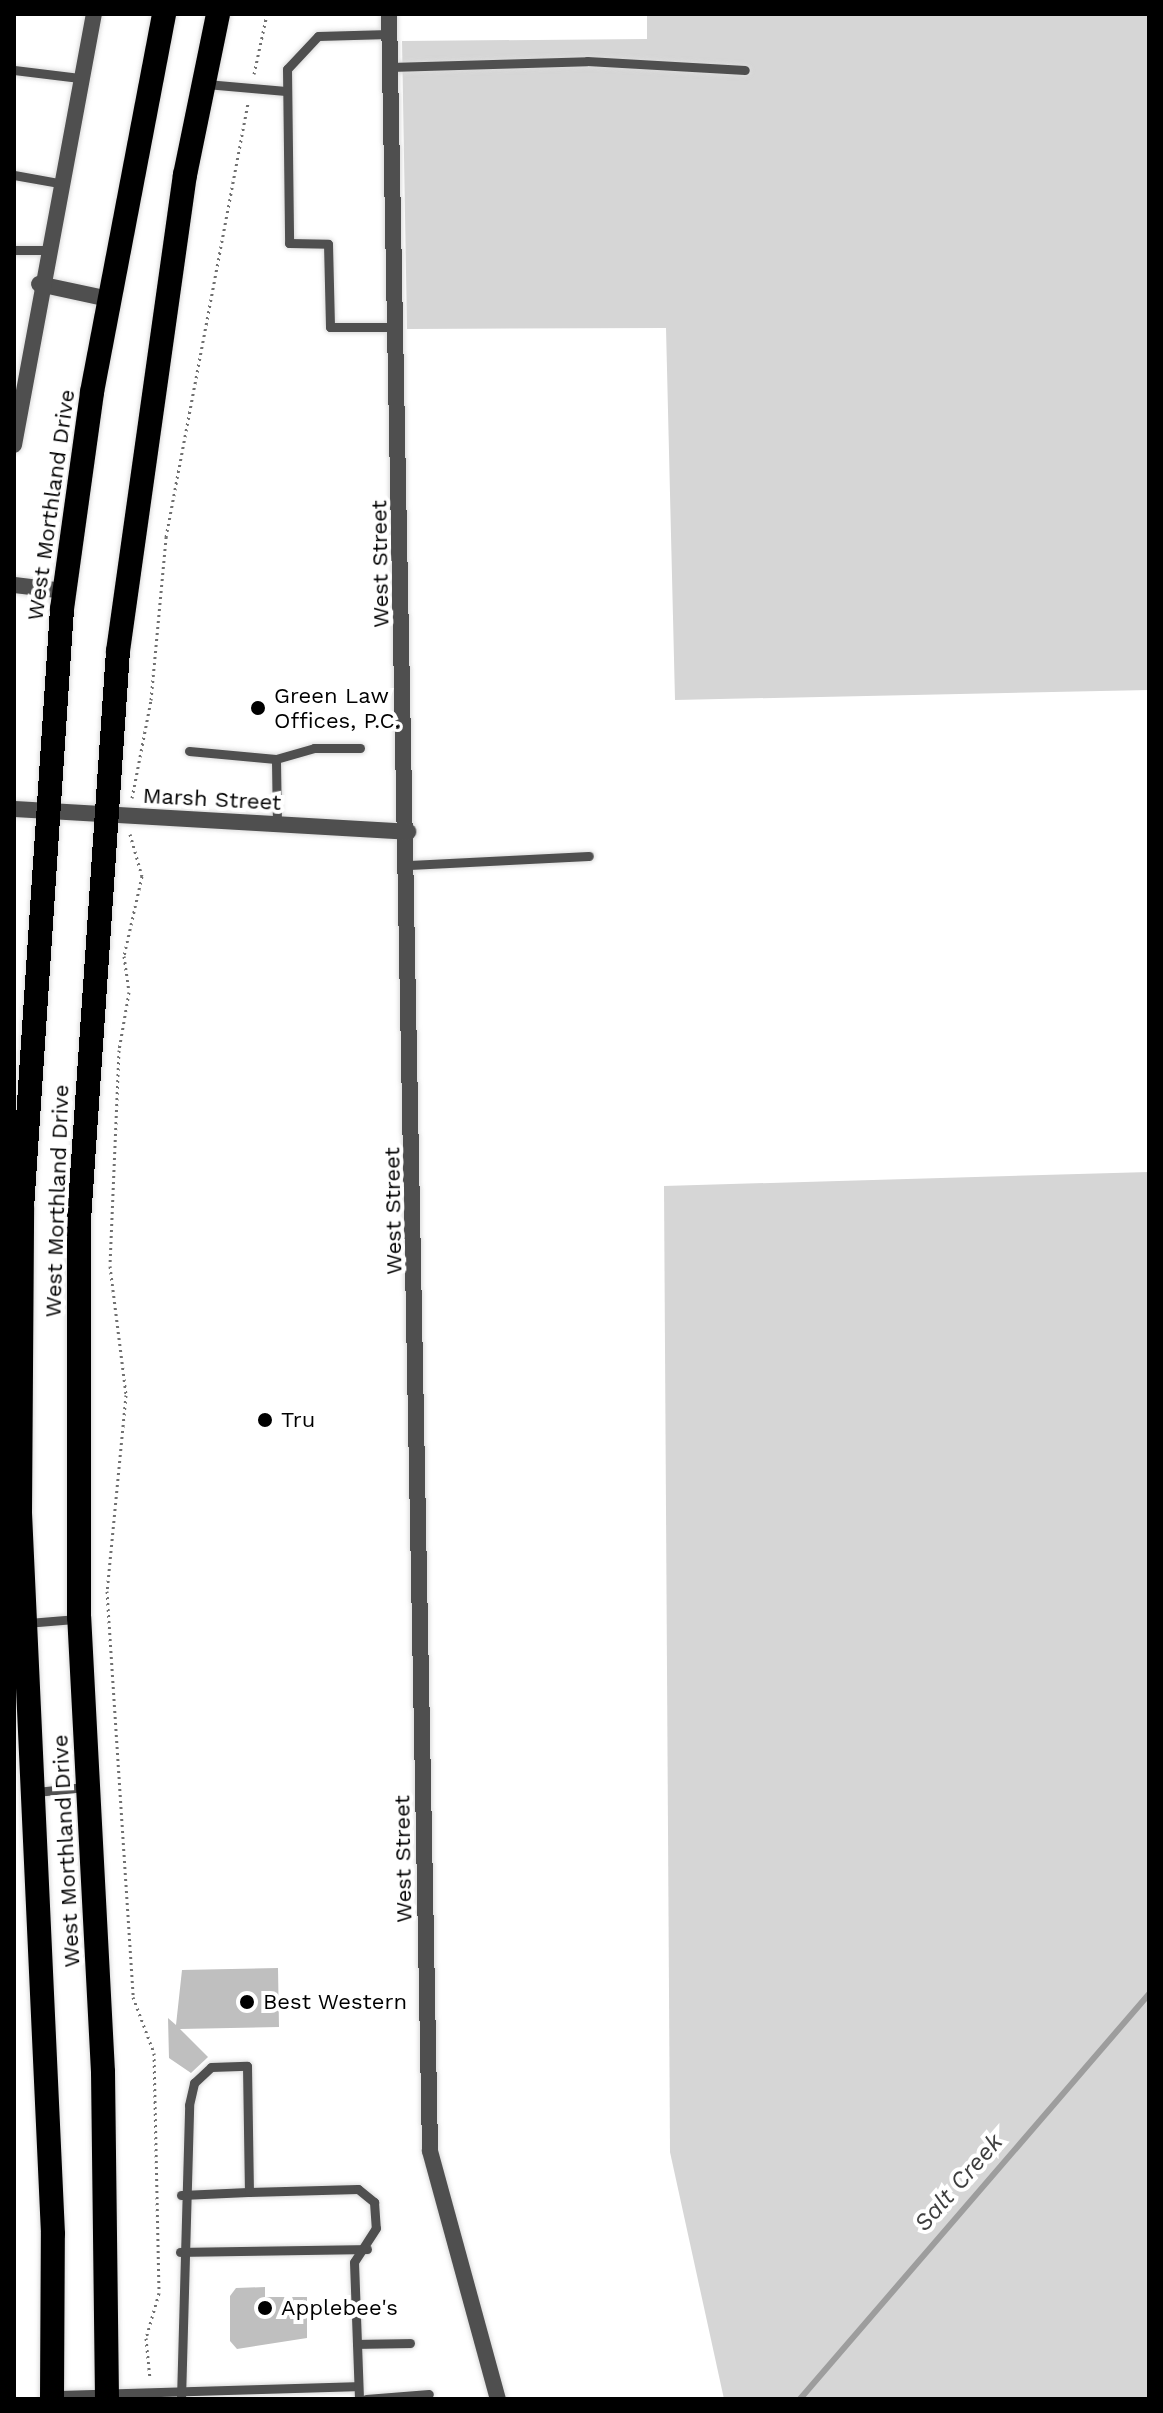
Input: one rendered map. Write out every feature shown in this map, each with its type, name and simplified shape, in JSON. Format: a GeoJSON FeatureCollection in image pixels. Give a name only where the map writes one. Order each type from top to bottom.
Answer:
{"type":"FeatureCollection","features":[{"type":"Feature","properties":{"kind":"highway","name":"West Morthland Drive"},"geometry":{"type":"LineString","coordinates":[[52,2397],[53,2234],[34,1792],[20,1623],[22,1074],[48,811],[64,591],[109,299],[164,14]]}},
{"type":"Feature","properties":{"kind":"highway","name":"West Morthland Drive"},"geometry":{"type":"LineString","coordinates":[[107,2396],[103,2072],[79,1618],[79,1220],[102,815],[149,410],[218,14]]}},
{"type":"Feature","properties":{"kind":"street"},"geometry":{"type":"LineString","coordinates":[[14,445],[19,368],[94,14]]}},
{"type":"Feature","properties":{"kind":"street","name":"West Street"},"geometry":{"type":"LineString","coordinates":[[389,14],[409,865],[430,2151],[498,2399]]}},
{"type":"Feature","properties":{"kind":"street"},"geometry":{"type":"LineString","coordinates":[[39,284],[109,299]]}},
{"type":"Feature","properties":{"kind":"street"},"geometry":{"type":"LineString","coordinates":[[14,585],[64,591]]}},
{"type":"Feature","properties":{"kind":"street","name":"Marsh Street"},"geometry":{"type":"LineString","coordinates":[[14,809],[408,832]]}},
{"type":"Feature","properties":{"kind":"lane"},"geometry":{"type":"LineString","coordinates":[[389,34],[318,36],[287,69],[289,243],[328,244],[330,327],[396,327]]}},
{"type":"Feature","properties":{"kind":"lane"},"geometry":{"type":"LineString","coordinates":[[390,67],[587,61],[745,70]]}},
{"type":"Feature","properties":{"kind":"lane"},"geometry":{"type":"LineString","coordinates":[[14,70],[80,78]]}},
{"type":"Feature","properties":{"kind":"lane"},"geometry":{"type":"LineString","coordinates":[[204,84],[286,91]]}},
{"type":"Feature","properties":{"kind":"lane"},"geometry":{"type":"LineString","coordinates":[[14,175],[59,183]]}},
{"type":"Feature","properties":{"kind":"lane"},"geometry":{"type":"LineString","coordinates":[[14,250],[46,250]]}},
{"type":"Feature","properties":{"kind":"lane"},"geometry":{"type":"LineString","coordinates":[[189,751],[276,759],[314,748],[360,748]]}},
{"type":"Feature","properties":{"kind":"lane"},"geometry":{"type":"LineString","coordinates":[[276,759],[277,825]]}},
{"type":"Feature","properties":{"kind":"lane"},"geometry":{"type":"LineString","coordinates":[[409,865],[589,856]]}},
{"type":"Feature","properties":{"kind":"lane"},"geometry":{"type":"LineString","coordinates":[[20,1623],[79,1618]]}},
{"type":"Feature","properties":{"kind":"lane"},"geometry":{"type":"LineString","coordinates":[[34,1792],[88,1787]]}},
{"type":"Feature","properties":{"kind":"lane"},"geometry":{"type":"LineString","coordinates":[[181,2395],[181,2195],[189,2169],[189,2105],[194,2083],[211,2067],[247,2066],[249,2192]]}},
{"type":"Feature","properties":{"kind":"lane"},"geometry":{"type":"LineString","coordinates":[[181,2195],[358,2189],[374,2202],[376,2228],[367,2249],[354,2262],[359,2399]]}},
{"type":"Feature","properties":{"kind":"lane"},"geometry":{"type":"LineString","coordinates":[[180,2252],[367,2249]]}},
{"type":"Feature","properties":{"kind":"lane"},"geometry":{"type":"LineString","coordinates":[[357,2344],[410,2343]]}},
{"type":"Feature","properties":{"kind":"lane"},"geometry":{"type":"LineString","coordinates":[[52,2397],[150,2392],[181,2395],[358,2386]]}},
{"type":"Feature","properties":{"kind":"lane"},"geometry":{"type":"LineString","coordinates":[[366,2399],[429,2394]]}},
{"type":"Feature","properties":{"kind":"path"},"geometry":{"type":"LineString","coordinates":[[150,2392],[146,2338],[159,2293],[154,2053],[133,1997],[107,1591],[126,1395],[110,1266],[119,1050],[129,992],[124,956],[142,876],[129,842],[166,537],[267,14]]}},
{"type":"Feature","properties":{"kind":"shaded area"},"geometry":{"type":"Polygon","coordinates":[[[647,14],[1149,14],[1149,690],[675,700],[666,328],[407,329],[402,41],[647,39],[647,14]]]}},
{"type":"Feature","properties":{"kind":"shaded area"},"geometry":{"type":"Polygon","coordinates":[[[1149,1172],[1149,2399],[724,2399],[670,2152],[664,1186],[1149,1172]]]}},
{"type":"Feature","properties":{"kind":"building"},"geometry":{"type":"Polygon","coordinates":[[[278,1968],[279,2027],[180,2029],[208,2057],[191,2073],[169,2058],[168,2018],[176,2025],[182,1970],[278,1968]]]}},
{"type":"Feature","properties":{"kind":"building"},"geometry":{"type":"Polygon","coordinates":[[[265,2287],[265,2297],[307,2297],[307,2338],[237,2349],[230,2341],[230,2296],[236,2288],[265,2287]]]}},
{"type":"Feature","properties":{"kind":"waterway","name":"Salt Creek"},"geometry":{"type":"LineString","coordinates":[[800,2399],[1149,1994]]}},
{"type":"Feature","properties":{"kind":"place","name":"Green Law Offices, P.C."},"geometry":{"type":"Point","coordinates":[258,708]}},
{"type":"Feature","properties":{"kind":"place","name":"Tru"},"geometry":{"type":"Point","coordinates":[265,1420]}},
{"type":"Feature","properties":{"kind":"place","name":"Best Western"},"geometry":{"type":"Point","coordinates":[247,2002]}},
{"type":"Feature","properties":{"kind":"place","name":"Applebee's"},"geometry":{"type":"Point","coordinates":[265,2308]}}]}
